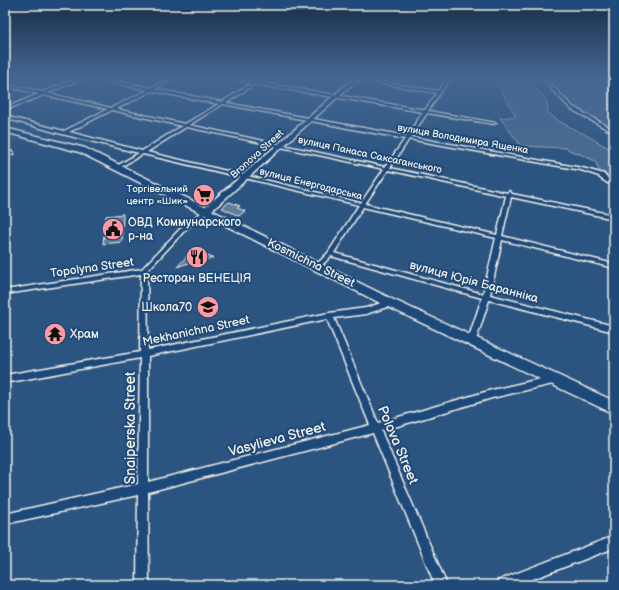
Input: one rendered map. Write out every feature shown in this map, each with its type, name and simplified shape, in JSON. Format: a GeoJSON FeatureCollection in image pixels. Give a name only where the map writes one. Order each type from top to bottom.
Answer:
{"type":"FeatureCollection","features":[{"type":"Feature","properties":{"kind":"main road","name":"Kosmichna Street"},"geometry":{"type":"LineString","coordinates":[[5,130],[75,148],[318,266],[390,303],[472,340],[614,408]]}},
{"type":"Feature","properties":{"kind":"street"},"geometry":{"type":"LineString","coordinates":[[5,110],[16,106]]}},
{"type":"Feature","properties":{"kind":"street","name":"вулиця Панаса Саксаганського"},"geometry":{"type":"LineString","coordinates":[[97,106],[281,146],[509,193],[614,217]]}},
{"type":"Feature","properties":{"kind":"street"},"geometry":{"type":"LineString","coordinates":[[64,133],[119,106]]}},
{"type":"Feature","properties":{"kind":"street"},"geometry":{"type":"LineString","coordinates":[[117,168],[220,106]]}},
{"type":"Feature","properties":{"kind":"street","name":"вулиця Володимира Ященка"},"geometry":{"type":"LineString","coordinates":[[237,106],[582,169],[602,175],[602,177],[614,185]]}},
{"type":"Feature","properties":{"kind":"street","name":"Bronova Street"},"geometry":{"type":"LineString","coordinates":[[205,212],[246,178],[325,106]]}},
{"type":"Feature","properties":{"kind":"street"},"geometry":{"type":"LineString","coordinates":[[384,106],[494,123]]}},
{"type":"Feature","properties":{"kind":"street"},"geometry":{"type":"LineString","coordinates":[[318,266],[330,254],[387,168],[432,106]]}},
{"type":"Feature","properties":{"kind":"street"},"geometry":{"type":"LineString","coordinates":[[570,106],[614,132]]}},
{"type":"Feature","properties":{"kind":"street","name":"вулиця Енергодарська"},"geometry":{"type":"LineString","coordinates":[[5,117],[246,178],[362,206],[499,236],[614,266]]}},
{"type":"Feature","properties":{"kind":"street"},"geometry":{"type":"LineString","coordinates":[[5,154],[11,153]]}},
{"type":"Feature","properties":{"kind":"street"},"geometry":{"type":"LineString","coordinates":[[472,340],[486,297],[509,193]]}},
{"type":"Feature","properties":{"kind":"street","name":"Topolyna Street"},"geometry":{"type":"LineString","coordinates":[[5,292],[144,271],[172,240],[205,212]]}},
{"type":"Feature","properties":{"kind":"street","name":"вулиця Юрія Баранніка"},"geometry":{"type":"LineString","coordinates":[[330,254],[486,297],[614,329]]}},
{"type":"Feature","properties":{"kind":"street","name":"Snaiperska Street"},"geometry":{"type":"LineString","coordinates":[[143,585],[145,488],[144,271]]}},
{"type":"Feature","properties":{"kind":"street","name":"Mekhanichna Street"},"geometry":{"type":"LineString","coordinates":[[5,379],[144,354],[329,316],[366,311],[390,303]]}},
{"type":"Feature","properties":{"kind":"street","name":"Polova Street"},"geometry":{"type":"LineString","coordinates":[[329,316],[441,585]]}},
{"type":"Feature","properties":{"kind":"street","name":"Vasylieva Street"},"geometry":{"type":"LineString","coordinates":[[5,519],[145,488],[376,428],[492,394],[554,380]]}},
{"type":"Feature","properties":{"kind":"street"},"geometry":{"type":"LineString","coordinates":[[502,585],[614,542]]}},
{"type":"Feature","properties":{"kind":"shaded area"},"geometry":{"type":"Polygon","coordinates":[[[510,106],[547,106],[548,113],[562,123],[610,149],[614,156],[614,183],[600,172],[595,161],[566,148],[521,146],[500,118],[516,116],[510,106]]]}},
{"type":"Feature","properties":{"kind":"shaded area"},"geometry":{"type":"Polygon","coordinates":[[[573,106],[614,106],[614,130],[573,106]]]}},
{"type":"Feature","properties":{"kind":"building"},"geometry":{"type":"Polygon","coordinates":[[[229,202],[240,206],[237,208],[245,211],[239,216],[222,208],[229,202]]]}},
{"type":"Feature","properties":{"kind":"building","name":"ОВД Коммунарского р-на"},"geometry":{"type":"Polygon","coordinates":[[[123,214],[122,242],[103,244],[106,216],[123,214]]]}},
{"type":"Feature","properties":{"kind":"building","name":"Ресторан ВЕНЕЦІЯ"},"geometry":{"type":"Polygon","coordinates":[[[192,251],[213,258],[198,262],[194,261],[177,267],[192,251]]]}},
{"type":"Feature","properties":{"kind":"place","name":"Торгівельний центр «Шик»"},"geometry":{"type":"Point","coordinates":[204,195]}},
{"type":"Feature","properties":{"kind":"place","name":"ОВД Коммунарского р-на"},"geometry":{"type":"Point","coordinates":[113,229]}},
{"type":"Feature","properties":{"kind":"place","name":"Ресторан ВЕНЕЦІЯ"},"geometry":{"type":"Point","coordinates":[197,257]}},
{"type":"Feature","properties":{"kind":"place","name":"Школа70"},"geometry":{"type":"Point","coordinates":[208,307]}},
{"type":"Feature","properties":{"kind":"place","name":"Храм"},"geometry":{"type":"Point","coordinates":[55,334]}}]}
